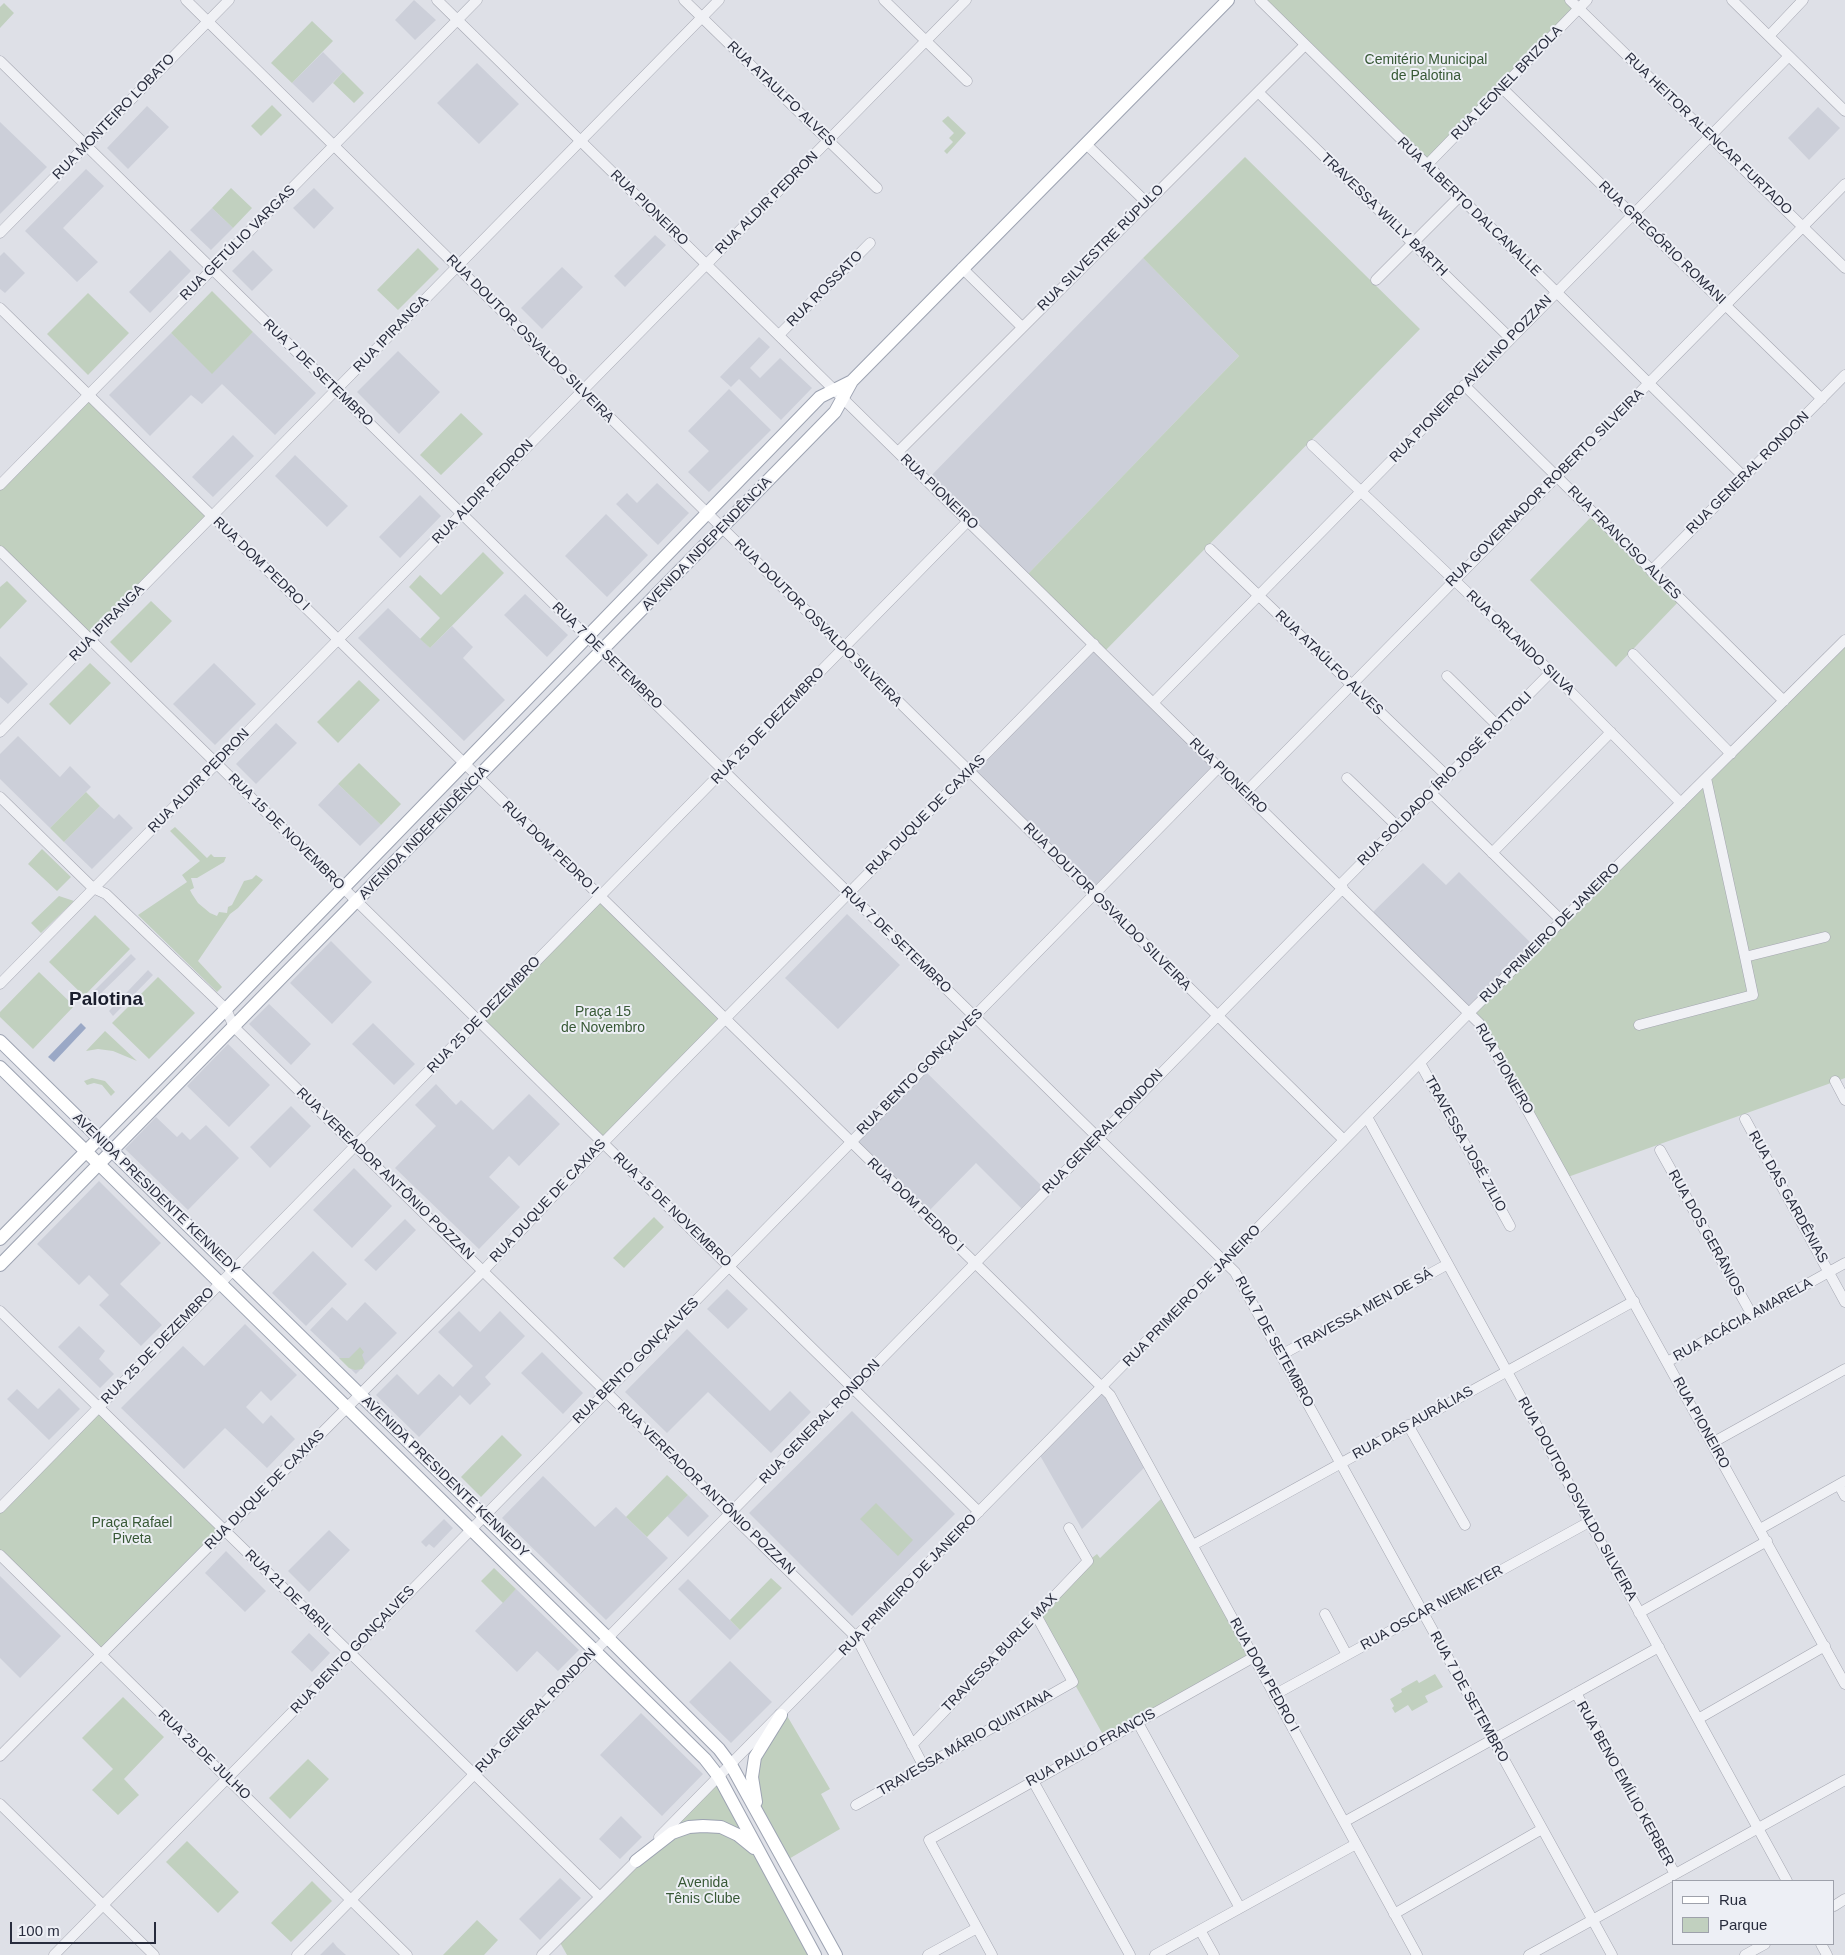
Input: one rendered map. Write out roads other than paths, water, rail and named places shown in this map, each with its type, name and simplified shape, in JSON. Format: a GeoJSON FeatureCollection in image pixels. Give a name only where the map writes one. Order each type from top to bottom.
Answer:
{"type":"FeatureCollection","features":[{"type":"Feature","properties":{"kind":"main road"},"geometry":{"type":"LineString","coordinates":[[839,394],[1228,0]]}},
{"type":"Feature","properties":{"kind":"main road","name":"AVENIDA INDEPENDÊNCIA"},"geometry":{"type":"LineString","coordinates":[[0,1239],[820,397],[839,394],[835,412],[0,1265]]}},
{"type":"Feature","properties":{"kind":"main road","name":"AVENIDA PRESIDENTE KENNEDY"},"geometry":{"type":"LineString","coordinates":[[0,1041],[719,1749],[731,1765],[836,1955]]}},
{"type":"Feature","properties":{"kind":"main road","name":"AVENIDA PRESIDENTE KENNEDY"},"geometry":{"type":"LineString","coordinates":[[0,1067],[705,1759],[719,1778],[815,1955]]}},
{"type":"Feature","properties":{"kind":"main road"},"geometry":{"type":"LineString","coordinates":[[157,1079],[171,1092]]}},
{"type":"Feature","properties":{"kind":"main road"},"geometry":{"type":"LineString","coordinates":[[27,1094],[40,1080]]}},
{"type":"Feature","properties":{"kind":"main road"},"geometry":{"type":"LineString","coordinates":[[157,1222],[170,1208]]}},
{"type":"Feature","properties":{"kind":"main road"},"geometry":{"type":"LineString","coordinates":[[26,1212],[40,1225]]}},
{"type":"Feature","properties":{"kind":"main road"},"geometry":{"type":"LineString","coordinates":[[775,1846],[755,1798],[752,1777],[755,1757],[781,1714]]}},
{"type":"Feature","properties":{"kind":"main road"},"geometry":{"type":"LineString","coordinates":[[636,1861],[672,1833],[689,1827],[703,1826],[721,1827],[738,1835],[752,1846],[766,1863]]}},
{"type":"Feature","properties":{"kind":"street","name":"RUA DOUTOR OSVALDO SILVEIRA"},"geometry":{"type":"LineString","coordinates":[[186,0],[1344,1140]]}},
{"type":"Feature","properties":{"kind":"street","name":"RUA MONTEIRO LOBATO"},"geometry":{"type":"LineString","coordinates":[[0,233],[229,0]]}},
{"type":"Feature","properties":{"kind":"street","name":"RUA PIONEIRO"},"geometry":{"type":"LineString","coordinates":[[437,0],[1470,1013],[1482,1027],[1845,1684]]}},
{"type":"Feature","properties":{"kind":"street","name":"RUA GETÚLIO VARGAS"},"geometry":{"type":"LineString","coordinates":[[0,485],[477,0]]}},
{"type":"Feature","properties":{"kind":"street","name":"RUA ATAULFO ALVES"},"geometry":{"type":"LineString","coordinates":[[684,0],[877,188]]}},
{"type":"Feature","properties":{"kind":"street","name":"RUA IPIRANGA"},"geometry":{"type":"LineString","coordinates":[[0,732],[719,0]]}},
{"type":"Feature","properties":{"kind":"street"},"geometry":{"type":"LineString","coordinates":[[884,0],[967,81]]}},
{"type":"Feature","properties":{"kind":"street","name":"RUA ALDIR PEDRON"},"geometry":{"type":"LineString","coordinates":[[0,984],[966,0]]}},
{"type":"Feature","properties":{"kind":"street","name":"RUA ALBERTO DALCANALLE"},"geometry":{"type":"LineString","coordinates":[[1260,0],[1744,477]]}},
{"type":"Feature","properties":{"kind":"street","name":"RUA HEITOR ALENCAR FURTADO"},"geometry":{"type":"LineString","coordinates":[[1570,0],[1845,268]]}},
{"type":"Feature","properties":{"kind":"street","name":"RUA LEONEL BRIZOLA"},"geometry":{"type":"LineString","coordinates":[[1427,165],[1587,0]]}},
{"type":"Feature","properties":{"kind":"street"},"geometry":{"type":"LineString","coordinates":[[1732,0],[1845,111]]}},
{"type":"Feature","properties":{"kind":"street"},"geometry":{"type":"LineString","coordinates":[[1768,36],[1803,0]]}},
{"type":"Feature","properties":{"kind":"street","name":"RUA SILVESTRE RÚPULO"},"geometry":{"type":"LineString","coordinates":[[898,452],[1305,45]]}},
{"type":"Feature","properties":{"kind":"street","name":"RUA PIONEIRO AVELINO POZZAN"},"geometry":{"type":"LineString","coordinates":[[1153,703],[1789,56]]}},
{"type":"Feature","properties":{"kind":"street","name":"RUA 7 DE SETEMBRO"},"geometry":{"type":"LineString","coordinates":[[0,61],[1235,1272],[1612,1955]]}},
{"type":"Feature","properties":{"kind":"street","name":"RUA GREGÓRIO ROMANI"},"geometry":{"type":"LineString","coordinates":[[1502,88],[1822,398]]}},
{"type":"Feature","properties":{"kind":"street","name":"TRAVESSA WILLY BARTH"},"geometry":{"type":"LineString","coordinates":[[1258,92],[1510,338]]}},
{"type":"Feature","properties":{"kind":"street"},"geometry":{"type":"LineString","coordinates":[[1086,144],[1147,203]]}},
{"type":"Feature","properties":{"kind":"street","name":"RUA GOVERNADOR ROBERTO SILVEIRA"},"geometry":{"type":"LineString","coordinates":[[1245,793],[1845,184]]}},
{"type":"Feature","properties":{"kind":"street"},"geometry":{"type":"LineString","coordinates":[[1376,280],[1459,197]]}},
{"type":"Feature","properties":{"kind":"street","name":"RUA ROSSATO"},"geometry":{"type":"LineString","coordinates":[[779,335],[870,243]]}},
{"type":"Feature","properties":{"kind":"street"},"geometry":{"type":"LineString","coordinates":[[962,268],[1022,327]]}},
{"type":"Feature","properties":{"kind":"street","name":"RUA DOM PEDRO I"},"geometry":{"type":"LineString","coordinates":[[0,308],[1110,1395],[1417,1955]]}},
{"type":"Feature","properties":{"kind":"street","name":"RUA GENERAL RONDON"},"geometry":{"type":"LineString","coordinates":[[1651,571],[1845,375]]}},
{"type":"Feature","properties":{"kind":"street","name":"RUA FRANCISO ALVES"},"geometry":{"type":"LineString","coordinates":[[1464,385],[1784,701]]}},
{"type":"Feature","properties":{"kind":"street","name":"RUA ORLANDO SILVA"},"geometry":{"type":"LineString","coordinates":[[1312,445],[1551,672],[1681,803]]}},
{"type":"Feature","properties":{"kind":"street","name":"RUA 25 DE DEZEMBRO"},"geometry":{"type":"LineString","coordinates":[[0,1508],[968,521]]}},
{"type":"Feature","properties":{"kind":"street","name":"RUA ATAÚLFO ALVES"},"geometry":{"type":"LineString","coordinates":[[1210,549],[1448,777]]}},
{"type":"Feature","properties":{"kind":"street","name":"RUA 15 DE NOVEMBRO"},"geometry":{"type":"LineString","coordinates":[[0,552],[979,1512]]}},
{"type":"Feature","properties":{"kind":"street","name":"RUA PRIMEIRO DE JANEIRO"},"geometry":{"type":"LineString","coordinates":[[542,1955],[719,1778],[1420,1063],[1845,640]]}},
{"type":"Feature","properties":{"kind":"street","name":"RUA DUQUE DE CAXIAS"},"geometry":{"type":"LineString","coordinates":[[0,1756],[483,1271],[603,1143],[1094,644]]}},
{"type":"Feature","properties":{"kind":"street"},"geometry":{"type":"LineString","coordinates":[[1633,654],[1730,754]]}},
{"type":"Feature","properties":{"kind":"street","name":"RUA SOLDADO ÍRIO JOSÉ ROTTOLI"},"geometry":{"type":"LineString","coordinates":[[1341,887],[1551,672]]}},
{"type":"Feature","properties":{"kind":"street"},"geometry":{"type":"LineString","coordinates":[[1447,676],[1498,726]]}},
{"type":"Feature","properties":{"kind":"street"},"geometry":{"type":"LineString","coordinates":[[1492,853],[1611,732]]}},
{"type":"Feature","properties":{"kind":"street","name":"RUA BENTO GONÇALVES"},"geometry":{"type":"LineString","coordinates":[[54,1955],[1219,767]]}},
{"type":"Feature","properties":{"kind":"street"},"geometry":{"type":"LineString","coordinates":[[1347,778],[1398,827]]}},
{"type":"Feature","properties":{"kind":"street"},"geometry":{"type":"LineString","coordinates":[[1639,1025],[1753,995],[1706,778]]}},
{"type":"Feature","properties":{"kind":"street"},"geometry":{"type":"LineString","coordinates":[[1432,793],[1562,921]]}},
{"type":"Feature","properties":{"kind":"street","name":"RUA VEREADOR ANTÔNIO POZZAN"},"geometry":{"type":"LineString","coordinates":[[0,797],[94,888],[106,894],[226,1009],[234,1027],[856,1637],[924,1766]]}},
{"type":"Feature","properties":{"kind":"street","name":"RUA GENERAL RONDON"},"geometry":{"type":"LineString","coordinates":[[297,1955],[1218,1016],[1341,887]]}},
{"type":"Feature","properties":{"kind":"street"},"geometry":{"type":"LineString","coordinates":[[1745,957],[1825,937]]}},
{"type":"Feature","properties":{"kind":"street","name":"TRAVESSA JOSÉ ZILIO"},"geometry":{"type":"LineString","coordinates":[[1420,1063],[1510,1226]]}},
{"type":"Feature","properties":{"kind":"street"},"geometry":{"type":"LineString","coordinates":[[1835,1081],[1845,1100]]}},
{"type":"Feature","properties":{"kind":"street","name":"RUA DOUTOR OSVALDO SILVEIRA"},"geometry":{"type":"LineString","coordinates":[[1367,1117],[1786,1880]]}},
{"type":"Feature","properties":{"kind":"street","name":"RUA DAS GARDÊNIAS"},"geometry":{"type":"LineString","coordinates":[[1744,1119],[1845,1302]]}},
{"type":"Feature","properties":{"kind":"street","name":"RUA DOS GERÂNIOS"},"geometry":{"type":"LineString","coordinates":[[1660,1150],[1752,1315]]}},
{"type":"Feature","properties":{"kind":"street","name":"RUA ACÁCIA AMARELA"},"geometry":{"type":"LineString","coordinates":[[1667,1362],[1845,1263]]}},
{"type":"Feature","properties":{"kind":"street","name":"TRAVESSA MEN DE SÁ"},"geometry":{"type":"LineString","coordinates":[[1281,1355],[1448,1264]]}},
{"type":"Feature","properties":{"kind":"street","name":"RUA DAS AURÁLIAS"},"geometry":{"type":"LineString","coordinates":[[1193,1545],[1634,1301]]}},
{"type":"Feature","properties":{"kind":"street","name":"RUA 21 DE ABRIL"},"geometry":{"type":"LineString","coordinates":[[0,1311],[600,1897]]}},
{"type":"Feature","properties":{"kind":"street"},"geometry":{"type":"LineString","coordinates":[[1712,1443],[1845,1369]]}},
{"type":"Feature","properties":{"kind":"street"},"geometry":{"type":"LineString","coordinates":[[1408,1426],[1465,1525]]}},
{"type":"Feature","properties":{"kind":"street"},"geometry":{"type":"LineString","coordinates":[[1760,1529],[1842,1483],[1845,1496]]}},
{"type":"Feature","properties":{"kind":"street","name":"RUA OSCAR NIEMEYER"},"geometry":{"type":"LineString","coordinates":[[1274,1694],[1590,1522]]}},
{"type":"Feature","properties":{"kind":"street","name":"TRAVESSA BURLE MAX"},"geometry":{"type":"LineString","coordinates":[[912,1745],[1088,1561],[1069,1528]]}},
{"type":"Feature","properties":{"kind":"street"},"geometry":{"type":"LineString","coordinates":[[1639,1612],[1767,1541]]}},
{"type":"Feature","properties":{"kind":"street","name":"RUA 25 DE JULHO"},"geometry":{"type":"LineString","coordinates":[[0,1555],[407,1955]]}},
{"type":"Feature","properties":{"kind":"street"},"geometry":{"type":"LineString","coordinates":[[1325,1614],[1347,1655]]}},
{"type":"Feature","properties":{"kind":"street","name":"TRAVESSA MÁRIO QUINTANA"},"geometry":{"type":"LineString","coordinates":[[856,1805],[1073,1682],[1036,1615]]}},
{"type":"Feature","properties":{"kind":"street"},"geometry":{"type":"LineString","coordinates":[[1698,1719],[1824,1646]]}},
{"type":"Feature","properties":{"kind":"street"},"geometry":{"type":"LineString","coordinates":[[1344,1822],[1659,1647]]}},
{"type":"Feature","properties":{"kind":"street","name":"RUA PAULO FRANCIS"},"geometry":{"type":"LineString","coordinates":[[977,1928],[929,1840],[1254,1657]]}},
{"type":"Feature","properties":{"kind":"street","name":"RUA BENO EMÍLIO KERBER"},"geometry":{"type":"LineString","coordinates":[[1576,1693],[1675,1874]]}},
{"type":"Feature","properties":{"kind":"street"},"geometry":{"type":"LineString","coordinates":[[1138,1722],[1240,1908]]}},
{"type":"Feature","properties":{"kind":"street"},"geometry":{"type":"LineString","coordinates":[[1529,1955],[1845,1780]]}},
{"type":"Feature","properties":{"kind":"street"},"geometry":{"type":"LineString","coordinates":[[1033,1781],[1130,1955]]}},
{"type":"Feature","properties":{"kind":"street"},"geometry":{"type":"LineString","coordinates":[[0,1804],[154,1955]]}},
{"type":"Feature","properties":{"kind":"street"},"geometry":{"type":"LineString","coordinates":[[1394,1914],[1542,1829]]}},
{"type":"Feature","properties":{"kind":"street"},"geometry":{"type":"LineString","coordinates":[[1155,1955],[1356,1844]]}},
{"type":"Feature","properties":{"kind":"street"},"geometry":{"type":"LineString","coordinates":[[928,1955],[977,1928],[992,1955]]}},
{"type":"Feature","properties":{"kind":"street"},"geometry":{"type":"LineString","coordinates":[[1200,1930],[1214,1955]]}},
{"type":"Feature","properties":{"kind":"street"},"geometry":{"type":"LineString","coordinates":[[1745,1955],[1763,1945]]}},
{"type":"Feature","properties":{"kind":"water"},"geometry":{"type":"Polygon","coordinates":[[[81,1023],[86,1028],[54,1062],[48,1057],[81,1023]]]}},
{"type":"Feature","properties":{"kind":"district","name":"Palotina"},"geometry":{"type":"Point","coordinates":[106,1000]}},
{"type":"Feature","properties":{"kind":"park label","name":"Cemitério Municipal de Palotina"},"geometry":{"type":"Point","coordinates":[1426,68]}},
{"type":"Feature","properties":{"kind":"park label","name":"Praça 15 de Novembro"},"geometry":{"type":"Point","coordinates":[603,1020]}},
{"type":"Feature","properties":{"kind":"park label","name":"Praça Rafael Piveta"},"geometry":{"type":"Point","coordinates":[132,1532]}},
{"type":"Feature","properties":{"kind":"park label","name":"Avenida Tênis Clube"},"geometry":{"type":"Point","coordinates":[703,1892]}}]}
